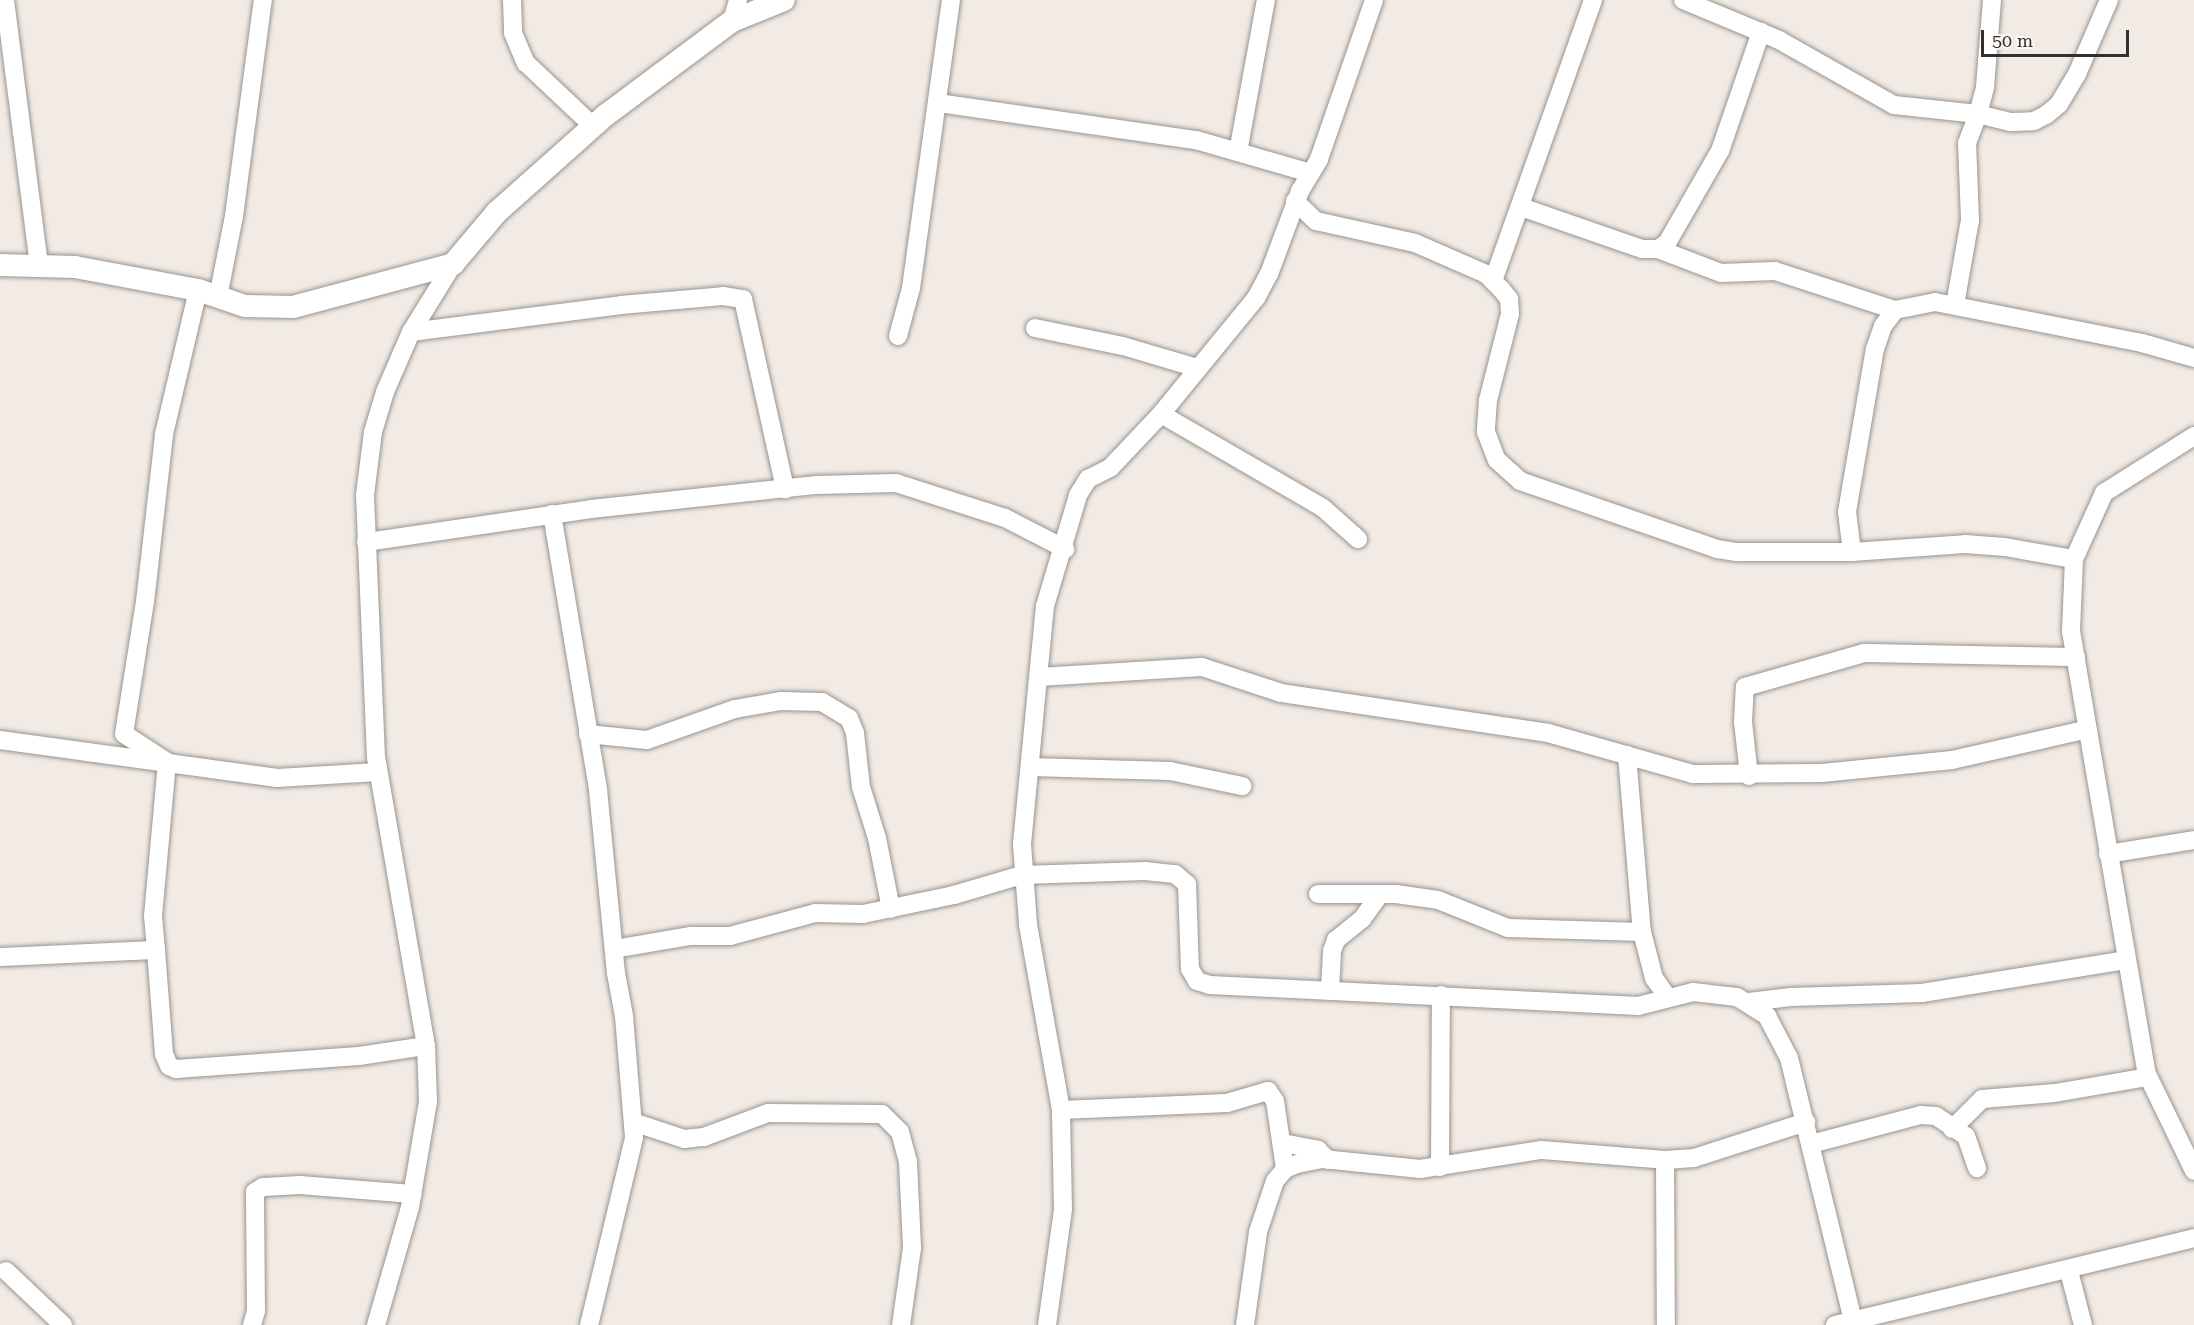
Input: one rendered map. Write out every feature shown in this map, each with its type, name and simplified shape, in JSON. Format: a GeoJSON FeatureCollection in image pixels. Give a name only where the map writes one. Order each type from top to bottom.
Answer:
{"type":"FeatureCollection","features":[{"type":"Feature","properties":{"kind":"street"},"geometry":{"type":"LineString","coordinates":[[5,0],[39,266]]}},
{"type":"Feature","properties":{"kind":"street"},"geometry":{"type":"LineString","coordinates":[[167,762],[124,734],[145,602],[164,434],[234,216],[263,0]]}},
{"type":"Feature","properties":{"kind":"street"},"geometry":{"type":"LineString","coordinates":[[512,0],[513,33],[526,63],[594,127]]}},
{"type":"Feature","properties":{"kind":"street"},"geometry":{"type":"LineString","coordinates":[[376,1325],[413,1194],[428,1118],[426,1046],[378,772],[365,495],[373,432],[385,392],[411,332],[453,264],[497,212],[594,127],[735,10],[784,0]]}},
{"type":"Feature","properties":{"kind":"street"},"geometry":{"type":"LineString","coordinates":[[898,336],[911,288],[951,0]]}},
{"type":"Feature","properties":{"kind":"street"},"geometry":{"type":"LineString","coordinates":[[1238,152],[1266,0]]}},
{"type":"Feature","properties":{"kind":"street"},"geometry":{"type":"LineString","coordinates":[[1047,1325],[1063,1209],[1061,1110],[1022,875],[1045,606],[1065,549],[1078,495],[1088,479],[1110,468],[1161,414],[1256,298],[1269,274],[1295,201],[1319,159],[1343,80],[1374,0]]}},
{"type":"Feature","properties":{"kind":"street"},"geometry":{"type":"LineString","coordinates":[[1493,281],[1593,0]]}},
{"type":"Feature","properties":{"kind":"street"},"geometry":{"type":"LineString","coordinates":[[1683,0],[1761,32],[1894,105],[1978,114],[2011,122],[2034,122],[2059,104],[2077,74],[2109,0]]}},
{"type":"Feature","properties":{"kind":"street"},"geometry":{"type":"LineString","coordinates":[[1955,305],[1970,220],[1967,143],[1985,87],[1992,0]]}},
{"type":"Feature","properties":{"kind":"street"},"geometry":{"type":"LineString","coordinates":[[1658,249],[1667,243],[1720,152],[1761,32]]}},
{"type":"Feature","properties":{"kind":"street"},"geometry":{"type":"LineString","coordinates":[[938,103],[1196,140],[1310,173]]}},
{"type":"Feature","properties":{"kind":"street"},"geometry":{"type":"LineString","coordinates":[[1295,201],[1316,221],[1415,243],[1486,274],[1509,299],[1510,314],[1488,400],[1486,432],[1497,460],[1520,481],[1717,549],[1852,552],[1965,544],[2005,546],[2074,559]]}},
{"type":"Feature","properties":{"kind":"street"},"geometry":{"type":"LineString","coordinates":[[1521,207],[1642,249],[1658,249],[1721,273],[1759,269],[1782,273],[1895,310],[1935,302],[1955,305],[2142,343],[2194,358]]}},
{"type":"Feature","properties":{"kind":"street"},"geometry":{"type":"LineString","coordinates":[[0,265],[75,267],[208,293],[245,306],[293,307],[453,264]]}},
{"type":"Feature","properties":{"kind":"street"},"geometry":{"type":"LineString","coordinates":[[411,332],[621,305],[723,296],[743,299],[785,489]]}},
{"type":"Feature","properties":{"kind":"street"},"geometry":{"type":"LineString","coordinates":[[1852,552],[1847,512],[1875,349],[1883,326],[1895,310]]}},
{"type":"Feature","properties":{"kind":"street"},"geometry":{"type":"LineString","coordinates":[[1035,328],[1123,346],[1197,368]]}},
{"type":"Feature","properties":{"kind":"street"},"geometry":{"type":"LineString","coordinates":[[1161,414],[1323,508],[1358,539]]}},
{"type":"Feature","properties":{"kind":"street"},"geometry":{"type":"LineString","coordinates":[[2194,436],[2104,493],[2074,559],[2072,631],[2126,960],[2148,1077],[2194,1171]]}},
{"type":"Feature","properties":{"kind":"street"},"geometry":{"type":"LineString","coordinates":[[366,542],[552,514],[785,489],[896,483],[1005,518],[1065,549]]}},
{"type":"Feature","properties":{"kind":"street"},"geometry":{"type":"LineString","coordinates":[[552,514],[598,790],[614,949],[624,1016],[633,1122],[631,1150],[589,1325]]}},
{"type":"Feature","properties":{"kind":"street"},"geometry":{"type":"LineString","coordinates":[[1749,776],[1743,722],[1745,687],[1864,654],[2076,657]]}},
{"type":"Feature","properties":{"kind":"street"},"geometry":{"type":"LineString","coordinates":[[1039,676],[1202,667],[1281,693],[1548,733],[1693,774],[1749,776],[1952,760],[2088,729]]}},
{"type":"Feature","properties":{"kind":"street"},"geometry":{"type":"LineString","coordinates":[[588,734],[647,740],[735,709],[781,701],[822,702],[849,718],[855,734],[861,787],[877,838],[891,909]]}},
{"type":"Feature","properties":{"kind":"street"},"geometry":{"type":"LineString","coordinates":[[0,740],[277,778],[378,772]]}},
{"type":"Feature","properties":{"kind":"street"},"geometry":{"type":"LineString","coordinates":[[1627,755],[1642,932],[1654,978],[1668,999]]}},
{"type":"Feature","properties":{"kind":"street"},"geometry":{"type":"LineString","coordinates":[[167,762],[153,916],[164,1054],[169,1066],[176,1070],[359,1056],[426,1046]]}},
{"type":"Feature","properties":{"kind":"street"},"geometry":{"type":"LineString","coordinates":[[1030,767],[1170,771],[1242,786]]}},
{"type":"Feature","properties":{"kind":"street"},"geometry":{"type":"LineString","coordinates":[[2108,854],[2194,840]]}},
{"type":"Feature","properties":{"kind":"street"},"geometry":{"type":"LineString","coordinates":[[614,949],[691,936],[730,936],[815,914],[863,914],[891,909],[1022,875],[1144,871],[1175,874],[1187,884],[1187,952],[1197,981],[1225,987],[1441,995],[1638,1006],[1693,992],[1737,997],[1749,1002],[1767,1016],[1789,1058],[1853,1320]]}},
{"type":"Feature","properties":{"kind":"street"},"geometry":{"type":"LineString","coordinates":[[1318,894],[1380,894],[1438,900],[1508,928],[1642,932]]}},
{"type":"Feature","properties":{"kind":"street"},"geometry":{"type":"LineString","coordinates":[[1330,990],[1332,951],[1336,940],[1362,919],[1380,894]]}},
{"type":"Feature","properties":{"kind":"street"},"geometry":{"type":"LineString","coordinates":[[0,957],[156,950]]}},
{"type":"Feature","properties":{"kind":"street"},"geometry":{"type":"LineString","coordinates":[[1749,1002],[1791,997],[1922,993],[2126,960]]}},
{"type":"Feature","properties":{"kind":"street"},"geometry":{"type":"LineString","coordinates":[[1440,1167],[1441,995]]}},
{"type":"Feature","properties":{"kind":"street"},"geometry":{"type":"LineString","coordinates":[[1952,1129],[1982,1100],[2055,1093],[2148,1077]]}},
{"type":"Feature","properties":{"kind":"street"},"geometry":{"type":"LineString","coordinates":[[1061,1110],[1227,1102],[1268,1091],[1275,1101],[1283,1143],[1285,1169]]}},
{"type":"Feature","properties":{"kind":"street"},"geometry":{"type":"LineString","coordinates":[[633,1122],[684,1139],[704,1137],[768,1113],[882,1114],[900,1132],[908,1162],[912,1248],[900,1325]]}},
{"type":"Feature","properties":{"kind":"street"},"geometry":{"type":"LineString","coordinates":[[1811,1144],[1921,1115],[1936,1116],[1952,1129],[1966,1136],[1977,1168]]}},
{"type":"Feature","properties":{"kind":"street"},"geometry":{"type":"LineString","coordinates":[[1245,1325],[1258,1232],[1275,1181],[1285,1169],[1328,1160],[1399,1170],[1440,1167],[1542,1150],[1665,1161],[1694,1158],[1806,1122]]}},
{"type":"Feature","properties":{"kind":"street"},"geometry":{"type":"LineString","coordinates":[[1283,1143],[1318,1150],[1328,1160]]}},
{"type":"Feature","properties":{"kind":"street"},"geometry":{"type":"LineString","coordinates":[[1665,1161],[1666,1325]]}},
{"type":"Feature","properties":{"kind":"street"},"geometry":{"type":"LineString","coordinates":[[252,1325],[256,1311],[255,1192],[263,1188],[300,1185],[413,1194]]}},
{"type":"Feature","properties":{"kind":"street"},"geometry":{"type":"LineString","coordinates":[[1835,1325],[1853,1320],[1878,1320],[2194,1238]]}},
{"type":"Feature","properties":{"kind":"street"},"geometry":{"type":"LineString","coordinates":[[6,1271],[63,1325]]}},
{"type":"Feature","properties":{"kind":"street"},"geometry":{"type":"LineString","coordinates":[[2069,1271],[2083,1325]]}}]}
